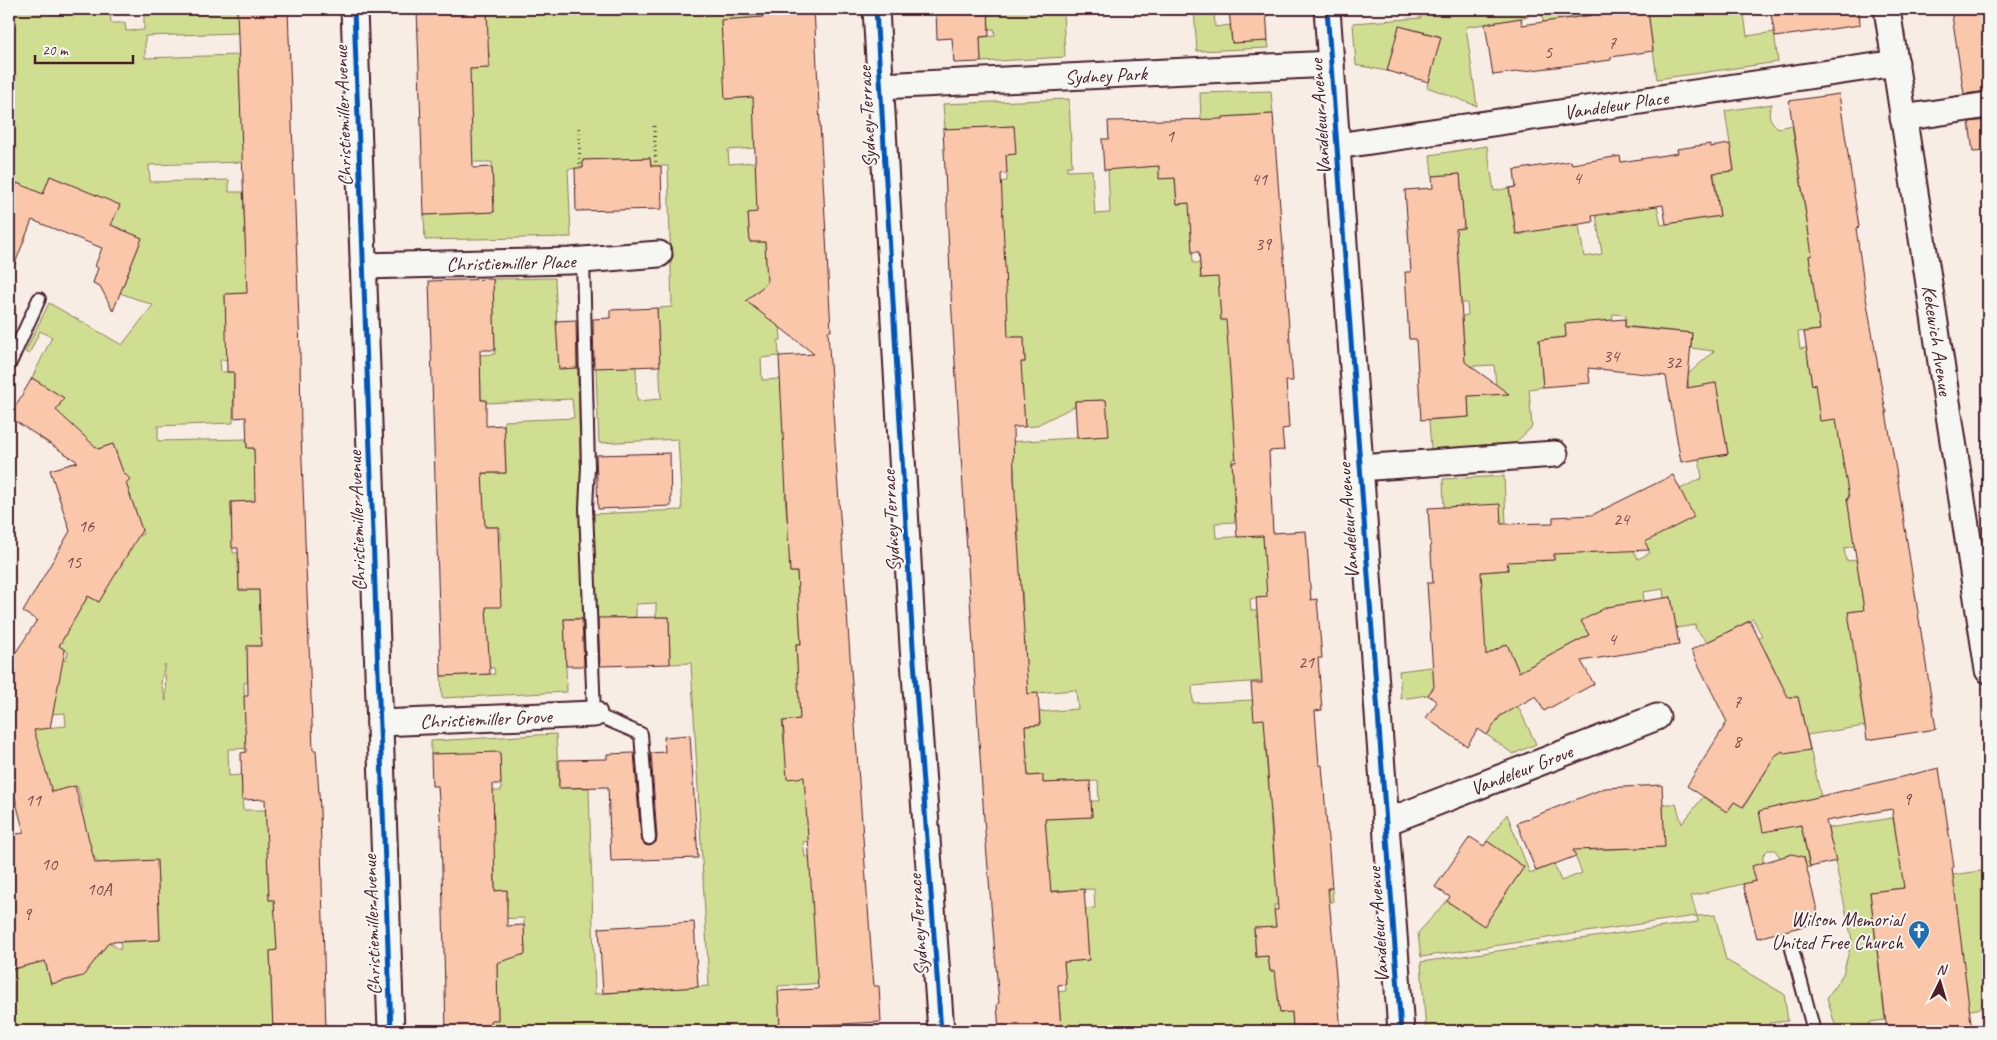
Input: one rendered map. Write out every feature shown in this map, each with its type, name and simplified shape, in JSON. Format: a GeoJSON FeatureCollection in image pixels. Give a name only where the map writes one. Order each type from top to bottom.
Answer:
{"type":"FeatureCollection","features":[{"type":"Feature","properties":{"kind":"street","name":"Christiemiller Avenue"},"geometry":{"type":"LineString","coordinates":[[354,9],[391,1031]]}},
{"type":"Feature","properties":{"kind":"street","name":"Sydney Terrace"},"geometry":{"type":"LineString","coordinates":[[876,9],[914,657],[941,1031]]}},
{"type":"Feature","properties":{"kind":"street","name":"Vandeleur Avenue"},"geometry":{"type":"LineString","coordinates":[[1327,9],[1401,1031]]}},
{"type":"Feature","properties":{"kind":"street","name":"Kekewich Avenue"},"geometry":{"type":"LineString","coordinates":[[1887,9],[1988,670]]}},
{"type":"Feature","properties":{"kind":"street","name":"Vandeleur Place"},"geometry":{"type":"LineString","coordinates":[[1337,146],[1896,63]]}},
{"type":"Feature","properties":{"kind":"street","name":"Sydney Park"},"geometry":{"type":"LineString","coordinates":[[880,86],[1332,64]]}},
{"type":"Feature","properties":{"kind":"street"},"geometry":{"type":"LineString","coordinates":[[1903,118],[1988,105]]}},
{"type":"Feature","properties":{"kind":"street","name":"Christiemiller Place"},"geometry":{"type":"LineString","coordinates":[[363,266],[583,260],[659,254]]}},
{"type":"Feature","properties":{"kind":"street","name":"Vandeleur Avenue"},"geometry":{"type":"LineString","coordinates":[[1359,468],[1555,454]]}},
{"type":"Feature","properties":{"kind":"street","name":"Christiemiller Grove"},"geometry":{"type":"LineString","coordinates":[[380,723],[594,714]]}},
{"type":"Feature","properties":{"kind":"street","name":"Vandeleur Grove"},"geometry":{"type":"LineString","coordinates":[[1386,822],[1657,717]]}},
{"type":"Feature","properties":{"kind":"lane"},"geometry":{"type":"LineString","coordinates":[[583,260],[588,467],[586,508],[594,714],[641,734],[649,838]]}},
{"type":"Feature","properties":{"kind":"lane"},"geometry":{"type":"LineString","coordinates":[[9,365],[39,299]]}},
{"type":"Feature","properties":{"kind":"lane"},"geometry":{"type":"LineString","coordinates":[[1792,949],[1814,1031]]}},
{"type":"Feature","properties":{"kind":"path"},"geometry":{"type":"LineString","coordinates":[[654,126],[656,166]]}},
{"type":"Feature","properties":{"kind":"path"},"geometry":{"type":"LineString","coordinates":[[579,128],[580,168]]}},
{"type":"Feature","properties":{"kind":"green space"},"geometry":{"type":"Polygon","coordinates":[[[9,9],[110,9],[111,23],[125,23],[126,31],[144,30],[144,9],[237,9],[238,33],[145,36],[145,58],[239,55],[240,98],[267,98],[243,162],[149,165],[150,182],[229,180],[229,192],[243,192],[248,293],[225,294],[226,327],[250,358],[220,360],[221,372],[234,372],[233,423],[158,426],[158,441],[246,439],[247,448],[254,448],[256,501],[231,502],[233,553],[277,552],[277,564],[238,565],[239,590],[259,590],[260,616],[280,616],[261,631],[261,646],[248,646],[248,682],[244,683],[245,716],[264,748],[228,749],[229,776],[241,775],[243,810],[266,810],[269,900],[276,900],[277,950],[270,951],[273,1027],[260,1028],[260,1031],[9,1031],[9,970],[45,961],[51,984],[79,977],[72,948],[76,947],[95,961],[109,942],[120,950],[121,942],[160,940],[157,861],[98,863],[67,813],[83,809],[77,786],[38,795],[34,729],[66,726],[65,713],[52,714],[62,660],[66,660],[68,652],[59,646],[88,596],[99,602],[123,541],[143,534],[113,444],[69,458],[88,440],[66,420],[48,444],[39,437],[64,398],[32,378],[52,337],[40,331],[29,354],[25,352],[49,303],[122,345],[153,305],[120,293],[142,238],[111,225],[119,205],[50,176],[43,194],[17,183],[9,202],[9,9]],[[165,664],[161,683],[166,701],[165,664]]]}},
{"type":"Feature","properties":{"kind":"green space"},"geometry":{"type":"Polygon","coordinates":[[[487,9],[763,9],[763,17],[721,20],[722,44],[751,43],[726,99],[753,97],[770,147],[728,150],[729,164],[755,162],[756,181],[772,180],[773,211],[748,213],[750,242],[765,242],[766,263],[803,287],[758,290],[752,295],[753,306],[779,310],[781,340],[778,341],[779,356],[761,358],[762,380],[780,379],[792,494],[785,495],[787,520],[794,520],[790,572],[797,572],[801,644],[796,644],[797,665],[804,667],[800,719],[782,721],[784,743],[805,777],[809,841],[803,842],[805,857],[816,856],[824,983],[778,986],[780,1031],[491,1031],[491,1020],[498,1019],[497,956],[525,955],[524,918],[488,919],[507,908],[507,891],[495,891],[495,869],[487,869],[485,791],[501,791],[500,753],[431,755],[431,741],[556,734],[559,788],[589,788],[595,994],[709,986],[691,663],[670,664],[669,617],[656,617],[656,603],[636,604],[636,617],[596,619],[593,514],[682,510],[678,439],[599,443],[595,347],[612,367],[636,367],[637,401],[661,399],[657,308],[672,307],[668,166],[651,166],[650,158],[583,160],[583,168],[568,169],[571,237],[425,240],[424,215],[494,212],[492,162],[454,162],[472,148],[469,69],[490,68],[489,53],[469,53],[487,14],[487,9]]]}},
{"type":"Feature","properties":{"kind":"green space"},"geometry":{"type":"Polygon","coordinates":[[[988,9],[1082,10],[1063,11],[1065,57],[981,62],[980,37],[995,36],[994,29],[989,29],[988,9]]]}},
{"type":"Feature","properties":{"kind":"green space"},"geometry":{"type":"Polygon","coordinates":[[[1194,9],[1214,9],[1215,27],[1230,25],[1232,43],[1268,41],[1269,48],[1197,51],[1194,9]]]}},
{"type":"Feature","properties":{"kind":"green space"},"geometry":{"type":"Polygon","coordinates":[[[1420,9],[1527,9],[1528,17],[1466,27],[1477,106],[1427,87],[1440,36],[1399,26],[1387,71],[1356,65],[1353,23],[1421,18],[1420,9]]]}},
{"type":"Feature","properties":{"kind":"green space"},"geometry":{"type":"Polygon","coordinates":[[[1541,9],[1592,9],[1593,15],[1543,22],[1541,9]]]}},
{"type":"Feature","properties":{"kind":"green space"},"geometry":{"type":"Polygon","coordinates":[[[1624,9],[1771,9],[1744,14],[1747,36],[1774,32],[1778,62],[1657,79],[1648,12],[1624,14],[1624,9]]]}},
{"type":"Feature","properties":{"kind":"green space"},"geometry":{"type":"Polygon","coordinates":[[[1271,91],[1273,114],[1223,117],[1224,137],[1191,232],[1193,263],[1200,263],[1201,278],[1237,276],[1220,302],[1221,320],[1240,319],[1259,396],[1232,398],[1236,458],[1232,459],[1235,522],[1215,523],[1216,538],[1263,535],[1270,597],[1250,599],[1251,611],[1271,610],[1307,678],[1192,686],[1193,703],[1253,700],[1268,719],[1270,741],[1265,742],[1270,801],[1306,799],[1307,811],[1270,814],[1277,892],[1332,888],[1333,902],[1274,905],[1276,927],[1254,929],[1256,957],[1268,956],[1270,971],[1287,970],[1277,989],[1280,1013],[1292,1012],[1293,1027],[1315,1025],[1316,1031],[1048,1031],[1061,1029],[1060,1012],[1046,993],[1066,991],[1064,962],[1089,960],[1087,935],[1062,936],[1061,910],[1095,908],[1094,889],[1051,891],[1032,832],[1046,831],[1045,819],[1092,817],[1091,801],[1099,801],[1098,781],[1043,783],[1042,775],[1028,776],[1025,726],[1040,725],[1039,712],[1078,709],[1076,690],[1010,695],[1026,666],[1025,643],[1016,613],[1023,612],[1022,589],[1015,590],[1012,543],[1019,542],[1018,519],[1011,520],[1009,492],[1015,491],[1014,467],[1007,442],[1108,436],[1106,400],[1075,401],[1075,406],[1035,426],[1025,427],[1022,387],[1008,363],[1025,362],[1024,337],[1007,337],[1005,278],[985,183],[1007,181],[1006,155],[1015,154],[1014,126],[945,129],[943,104],[1069,99],[1072,166],[1067,166],[1067,171],[1092,170],[1095,214],[1110,213],[1108,169],[1159,166],[1160,178],[1175,178],[1177,204],[1188,203],[1185,146],[1202,145],[1200,93],[1271,91]]]}},
{"type":"Feature","properties":{"kind":"green space"},"geometry":{"type":"Polygon","coordinates":[[[1772,104],[1769,114],[1775,125],[1778,128],[1792,125],[1809,235],[1818,254],[1809,256],[1820,330],[1798,332],[1800,349],[1831,344],[1808,360],[1812,385],[1830,382],[1835,418],[1887,410],[1887,415],[1844,422],[1839,436],[1844,466],[1854,497],[1847,498],[1854,540],[1906,538],[1844,548],[1846,561],[1856,560],[1863,601],[1871,609],[1849,612],[1924,659],[1856,670],[1865,726],[1807,735],[1821,797],[1796,803],[1810,867],[1807,868],[1781,859],[1775,850],[1768,850],[1763,855],[1763,863],[1756,881],[1691,896],[1697,916],[1421,957],[1418,933],[1447,901],[1484,926],[1524,867],[1487,841],[1507,814],[1530,874],[1554,864],[1561,881],[1582,873],[1563,826],[1576,821],[1588,850],[1664,847],[1663,804],[1676,804],[1682,824],[1703,797],[1727,812],[1734,802],[1744,807],[1754,790],[1745,784],[1753,770],[1763,776],[1773,760],[1764,753],[1804,723],[1798,697],[1790,697],[1788,705],[1781,683],[1766,652],[1742,646],[1762,636],[1753,619],[1707,642],[1695,628],[1696,625],[1676,628],[1671,597],[1664,598],[1663,589],[1643,592],[1644,601],[1604,608],[1608,632],[1581,621],[1589,635],[1519,672],[1507,644],[1496,650],[1499,667],[1536,744],[1513,754],[1487,735],[1500,716],[1442,676],[1428,695],[1401,699],[1399,671],[1463,663],[1481,572],[1508,570],[1506,550],[1444,507],[1443,479],[1504,476],[1506,525],[1541,561],[1554,560],[1554,554],[1618,520],[1638,559],[1650,553],[1645,542],[1680,489],[1702,478],[1699,459],[1728,454],[1716,383],[1689,388],[1687,375],[1714,351],[1691,348],[1692,333],[1625,326],[1626,315],[1613,314],[1612,325],[1565,324],[1566,337],[1539,340],[1543,387],[1529,389],[1532,427],[1515,443],[1431,449],[1429,420],[1469,417],[1468,396],[1497,394],[1494,365],[1418,369],[1418,359],[1465,356],[1462,316],[1468,315],[1467,303],[1461,303],[1457,245],[1410,248],[1408,232],[1464,228],[1460,174],[1432,176],[1430,155],[1487,146],[1494,191],[1509,188],[1516,232],[1520,235],[1526,233],[1547,212],[1550,229],[1579,225],[1584,257],[1602,254],[1588,162],[1657,206],[1661,225],[1720,216],[1714,173],[1734,170],[1725,111],[1772,104]]]}},
{"type":"Feature","properties":{"kind":"green space"},"geometry":{"type":"Polygon","coordinates":[[[555,278],[558,352],[577,351],[585,618],[564,619],[567,692],[442,698],[441,676],[495,674],[494,668],[489,668],[486,607],[460,541],[500,540],[500,527],[485,527],[457,474],[506,473],[504,421],[574,418],[572,399],[486,403],[486,400],[481,400],[480,355],[495,354],[493,279],[555,278]]]}},
{"type":"Feature","properties":{"kind":"green space"},"geometry":{"type":"Polygon","coordinates":[[[1893,818],[1904,882],[1987,870],[1988,1018],[1986,1018],[1985,1008],[1969,1010],[1953,882],[1870,892],[1885,1020],[1870,1022],[1870,1031],[1837,1031],[1827,998],[1843,974],[1852,940],[1828,828],[1893,818]]]}},
{"type":"Feature","properties":{"kind":"green space"},"geometry":{"type":"Polygon","coordinates":[[[1715,915],[1726,960],[1784,994],[1788,1021],[1769,1023],[1770,1031],[1426,1031],[1421,962],[1698,922],[1697,916],[1715,915]]]}},
{"type":"Feature","properties":{"kind":"building"},"geometry":{"type":"Polygon","coordinates":[[[237,9],[288,9],[300,351],[301,434],[313,750],[316,750],[320,809],[326,1031],[273,1031],[270,951],[277,950],[274,900],[269,900],[265,799],[242,800],[241,753],[246,752],[244,696],[248,696],[247,646],[261,646],[259,590],[239,590],[238,548],[232,548],[231,502],[255,501],[254,448],[247,448],[246,417],[234,418],[234,372],[227,372],[225,294],[247,293],[237,9]]]}},
{"type":"Feature","properties":{"kind":"building"},"geometry":{"type":"Polygon","coordinates":[[[417,9],[487,9],[489,68],[470,69],[473,168],[492,167],[494,212],[424,215],[417,9]]]}},
{"type":"Feature","properties":{"kind":"building"},"geometry":{"type":"Polygon","coordinates":[[[763,9],[814,9],[831,331],[828,331],[837,474],[871,949],[874,986],[879,986],[881,1022],[780,1027],[778,991],[818,989],[804,777],[787,779],[783,721],[800,719],[796,644],[801,644],[797,572],[790,572],[779,356],[814,354],[746,301],[767,283],[765,242],[750,242],[748,213],[757,212],[753,97],[725,99],[721,20],[763,17],[763,9]]]}},
{"type":"Feature","properties":{"kind":"building"},"geometry":{"type":"Polygon","coordinates":[[[936,9],[988,9],[989,36],[980,37],[981,62],[954,63],[952,38],[937,39],[936,9]]]}},
{"type":"Feature","properties":{"kind":"building"},"geometry":{"type":"Polygon","coordinates":[[[1229,9],[1266,9],[1268,41],[1232,43],[1229,9]]]}},
{"type":"Feature","properties":{"kind":"building"},"geometry":{"type":"Polygon","coordinates":[[[1592,9],[1624,9],[1624,14],[1648,11],[1653,51],[1611,57],[1611,60],[1493,75],[1485,24],[1521,18],[1522,25],[1593,15],[1592,9]]]}},
{"type":"Feature","properties":{"kind":"building"},"geometry":{"type":"Polygon","coordinates":[[[1770,9],[1859,9],[1860,25],[1775,37],[1770,9]]]}},
{"type":"Feature","properties":{"kind":"building"},"geometry":{"type":"Polygon","coordinates":[[[1951,9],[1988,9],[1988,91],[1964,94],[1951,9]]]}},
{"type":"Feature","properties":{"kind":"building"},"geometry":{"type":"Polygon","coordinates":[[[1399,26],[1441,37],[1429,82],[1387,71],[1399,26]]]}},
{"type":"Feature","properties":{"kind":"building"},"geometry":{"type":"Polygon","coordinates":[[[1839,94],[1859,227],[1856,228],[1865,292],[1896,470],[1936,729],[1867,740],[1848,612],[1864,610],[1847,498],[1849,498],[1836,419],[1820,421],[1815,384],[1812,385],[1804,332],[1820,330],[1809,256],[1812,255],[1789,101],[1839,94]]]}},
{"type":"Feature","properties":{"kind":"building"},"geometry":{"type":"Polygon","coordinates":[[[1273,114],[1293,381],[1286,381],[1289,428],[1282,429],[1284,450],[1269,451],[1273,533],[1306,531],[1311,600],[1317,599],[1322,658],[1318,658],[1322,710],[1315,711],[1319,765],[1322,765],[1332,888],[1328,888],[1341,1031],[1316,1031],[1315,1025],[1293,1027],[1292,1012],[1280,1013],[1275,971],[1270,971],[1268,956],[1256,957],[1254,928],[1276,927],[1274,910],[1278,910],[1264,719],[1254,720],[1251,683],[1262,683],[1256,598],[1267,597],[1263,536],[1237,537],[1232,462],[1236,462],[1230,373],[1226,320],[1221,320],[1218,277],[1201,278],[1199,252],[1192,252],[1189,203],[1177,204],[1175,178],[1159,179],[1159,166],[1104,170],[1102,139],[1109,139],[1108,121],[1223,119],[1223,117],[1273,114]]]}},
{"type":"Feature","properties":{"kind":"building"},"geometry":{"type":"Polygon","coordinates":[[[1988,120],[1988,151],[1973,152],[1969,122],[1988,120]]]}},
{"type":"Feature","properties":{"kind":"building"},"geometry":{"type":"Polygon","coordinates":[[[1014,126],[1016,154],[1006,155],[1007,173],[1001,174],[1008,337],[1024,337],[1025,362],[1021,362],[1025,427],[1013,427],[1014,479],[1028,694],[1038,693],[1040,725],[1025,726],[1028,776],[1043,775],[1043,783],[1090,781],[1092,817],[1045,819],[1051,892],[1084,889],[1089,960],[1064,962],[1066,984],[1058,985],[1061,1029],[1048,1031],[999,1031],[997,1004],[999,1003],[984,819],[952,314],[943,129],[1014,126]]]}},
{"type":"Feature","properties":{"kind":"building"},"geometry":{"type":"Polygon","coordinates":[[[1710,144],[1710,147],[1730,144],[1734,171],[1713,173],[1720,216],[1666,224],[1663,205],[1592,216],[1593,222],[1516,234],[1509,188],[1516,187],[1514,170],[1571,161],[1572,164],[1620,156],[1621,162],[1678,153],[1677,149],[1710,144]]]}},
{"type":"Feature","properties":{"kind":"building"},"geometry":{"type":"Polygon","coordinates":[[[650,158],[651,166],[661,166],[662,209],[576,211],[575,168],[583,168],[583,160],[650,158]]]}},
{"type":"Feature","properties":{"kind":"building"},"geometry":{"type":"Polygon","coordinates":[[[1460,174],[1464,228],[1456,229],[1465,362],[1509,394],[1468,396],[1469,417],[1421,420],[1416,339],[1409,339],[1405,272],[1411,272],[1405,190],[1433,188],[1432,176],[1460,174]]]}},
{"type":"Feature","properties":{"kind":"building"},"geometry":{"type":"Polygon","coordinates":[[[50,176],[120,205],[111,225],[142,238],[113,311],[100,286],[93,283],[98,268],[95,266],[102,248],[32,220],[11,274],[9,274],[9,202],[17,183],[43,194],[50,176]]]}},
{"type":"Feature","properties":{"kind":"building"},"geometry":{"type":"Polygon","coordinates":[[[493,279],[495,350],[480,350],[481,400],[486,400],[486,426],[504,425],[506,473],[482,473],[485,527],[498,527],[501,607],[486,607],[490,674],[441,676],[429,281],[493,279]]]}},
{"type":"Feature","properties":{"kind":"building"},"geometry":{"type":"Polygon","coordinates":[[[657,308],[660,366],[594,368],[593,319],[610,318],[610,310],[657,308]]]}},
{"type":"Feature","properties":{"kind":"building"},"geometry":{"type":"Polygon","coordinates":[[[1625,319],[1625,327],[1692,333],[1687,388],[1716,383],[1728,454],[1681,462],[1666,376],[1588,368],[1590,383],[1543,387],[1539,340],[1566,337],[1565,324],[1625,319]]]}},
{"type":"Feature","properties":{"kind":"building"},"geometry":{"type":"Polygon","coordinates":[[[576,320],[577,368],[559,369],[556,321],[576,320]]]}},
{"type":"Feature","properties":{"kind":"building"},"geometry":{"type":"Polygon","coordinates":[[[32,378],[64,398],[56,410],[98,449],[113,444],[123,472],[130,479],[126,483],[142,530],[99,602],[88,596],[59,646],[65,650],[50,728],[34,730],[52,792],[75,786],[95,863],[157,860],[160,940],[109,942],[83,976],[51,984],[45,961],[9,970],[9,835],[24,833],[9,775],[9,663],[37,620],[23,612],[70,531],[50,470],[78,462],[9,417],[32,378]]]}},
{"type":"Feature","properties":{"kind":"building"},"geometry":{"type":"Polygon","coordinates":[[[1106,400],[1109,436],[1077,438],[1075,401],[1106,400]]]}},
{"type":"Feature","properties":{"kind":"building"},"geometry":{"type":"Polygon","coordinates":[[[670,453],[671,506],[598,509],[596,455],[670,453]]]}},
{"type":"Feature","properties":{"kind":"building"},"geometry":{"type":"Polygon","coordinates":[[[1673,475],[1694,517],[1645,542],[1649,550],[1554,554],[1554,560],[1507,562],[1508,570],[1481,572],[1486,655],[1507,644],[1519,672],[1589,635],[1581,621],[1607,607],[1671,597],[1679,645],[1581,661],[1594,684],[1544,711],[1536,696],[1500,716],[1487,735],[1478,729],[1467,746],[1426,718],[1437,702],[1428,695],[1434,687],[1427,583],[1433,583],[1428,508],[1500,504],[1501,524],[1553,523],[1553,517],[1592,515],[1673,475]]]}},
{"type":"Feature","properties":{"kind":"building"},"geometry":{"type":"Polygon","coordinates":[[[669,617],[670,664],[600,666],[598,618],[669,617]]]}},
{"type":"Feature","properties":{"kind":"building"},"geometry":{"type":"Polygon","coordinates":[[[564,619],[582,619],[584,666],[566,666],[564,619]]]}},
{"type":"Feature","properties":{"kind":"building"},"geometry":{"type":"Polygon","coordinates":[[[1750,621],[1788,697],[1798,697],[1810,750],[1784,754],[1783,751],[1776,755],[1743,807],[1734,802],[1727,812],[1687,786],[1727,722],[1691,650],[1750,621]]]}},
{"type":"Feature","properties":{"kind":"building"},"geometry":{"type":"Polygon","coordinates":[[[690,735],[698,858],[611,861],[608,787],[559,788],[559,760],[607,759],[607,754],[634,753],[641,839],[645,845],[650,846],[656,842],[657,837],[651,753],[665,752],[664,737],[690,735]]]}},
{"type":"Feature","properties":{"kind":"building"},"geometry":{"type":"Polygon","coordinates":[[[500,752],[501,784],[493,784],[495,891],[507,890],[507,926],[524,925],[525,954],[497,963],[498,1020],[491,1020],[491,1031],[446,1031],[441,831],[438,786],[432,786],[431,754],[500,752]]]}},
{"type":"Feature","properties":{"kind":"building"},"geometry":{"type":"Polygon","coordinates":[[[1939,768],[1954,867],[1952,868],[1972,1031],[1887,1031],[1870,892],[1904,888],[1892,809],[1826,821],[1836,861],[1810,867],[1801,825],[1763,832],[1759,811],[1939,768]]]}},
{"type":"Feature","properties":{"kind":"building"},"geometry":{"type":"Polygon","coordinates":[[[1662,785],[1665,847],[1573,850],[1576,856],[1536,871],[1517,823],[1605,788],[1662,785]]]}},
{"type":"Feature","properties":{"kind":"building"},"geometry":{"type":"Polygon","coordinates":[[[1470,837],[1484,846],[1487,841],[1524,867],[1484,926],[1447,901],[1450,897],[1435,887],[1470,837]]]}},
{"type":"Feature","properties":{"kind":"building"},"geometry":{"type":"Polygon","coordinates":[[[1792,854],[1804,857],[1820,922],[1757,938],[1743,884],[1756,881],[1752,866],[1792,854]]]}},
{"type":"Feature","properties":{"kind":"building"},"geometry":{"type":"Polygon","coordinates":[[[694,922],[698,987],[603,993],[599,928],[694,922]]]}},
{"type":"Feature","properties":{"kind":"cycle path"},"geometry":{"type":"LineString","coordinates":[[354,9],[391,1031]]}},
{"type":"Feature","properties":{"kind":"cycle path"},"geometry":{"type":"LineString","coordinates":[[876,9],[913,647],[941,1031]]}},
{"type":"Feature","properties":{"kind":"cycle path"},"geometry":{"type":"LineString","coordinates":[[1327,9],[1401,1031]]}},
{"type":"Feature","properties":{"kind":"place","name":"Wilson Memorial United Free Church"},"geometry":{"type":"Point","coordinates":[1919,950]}}]}
